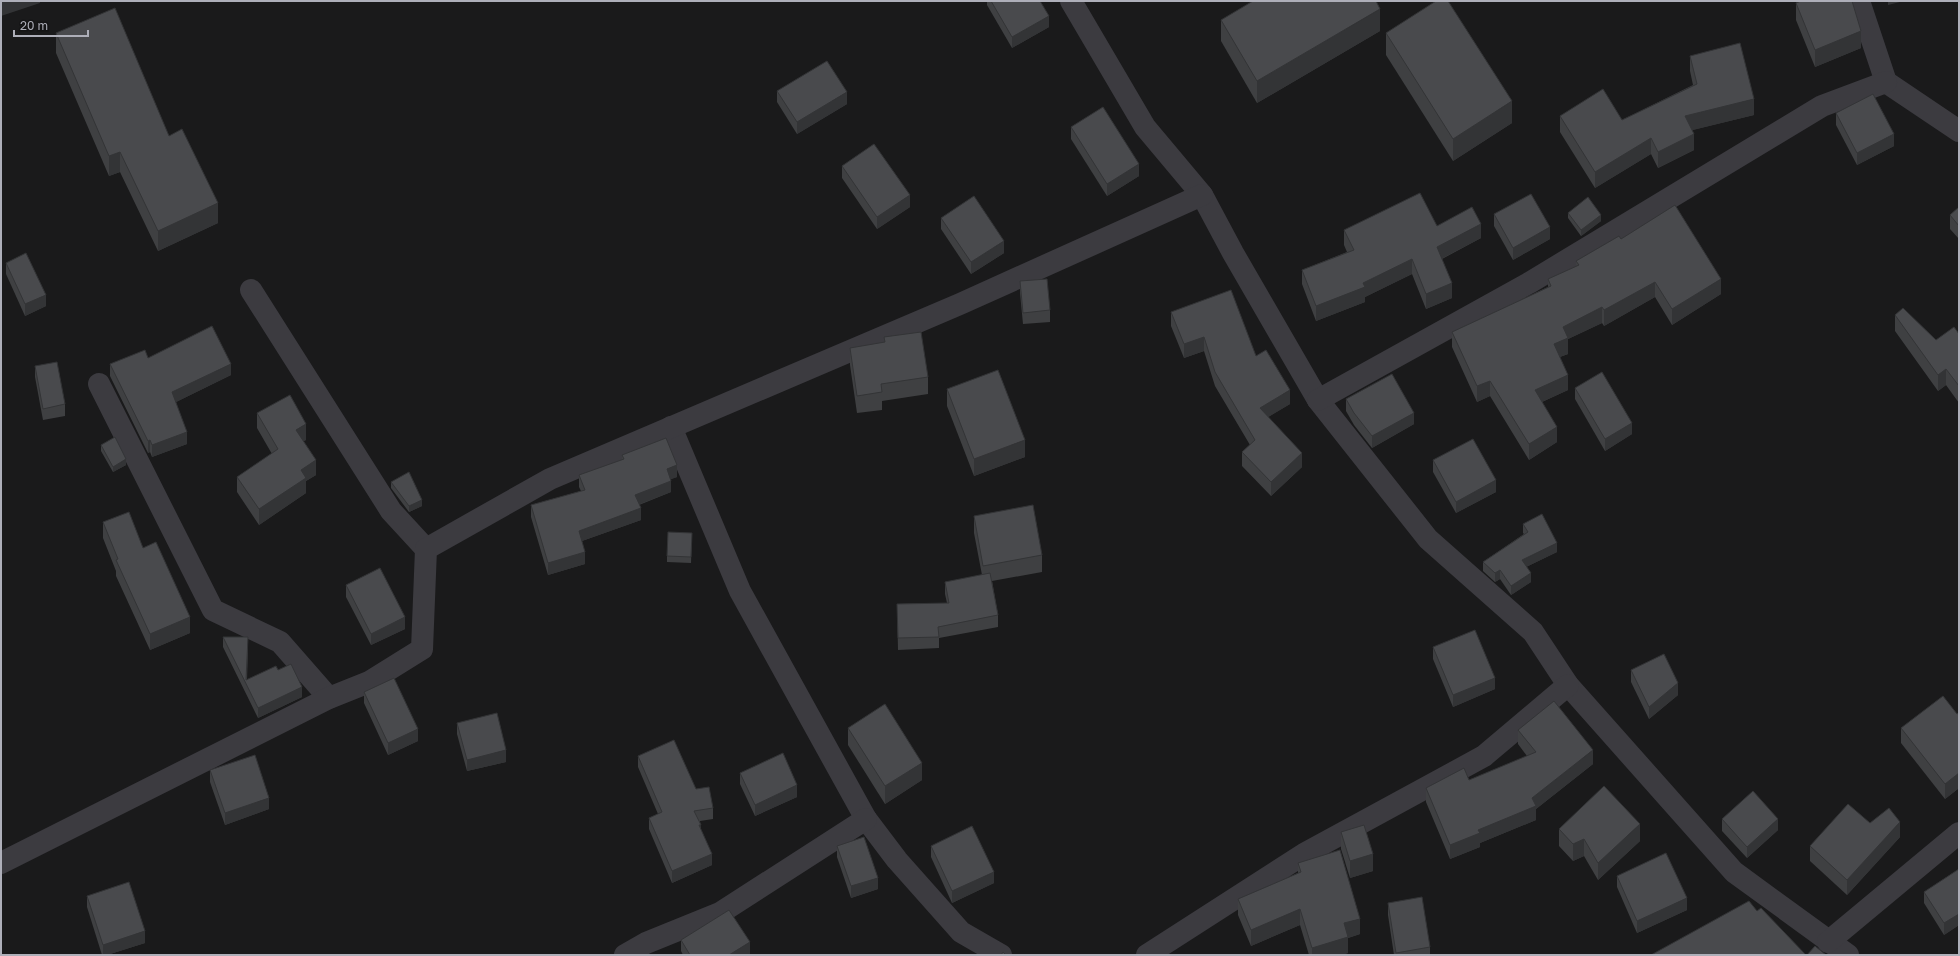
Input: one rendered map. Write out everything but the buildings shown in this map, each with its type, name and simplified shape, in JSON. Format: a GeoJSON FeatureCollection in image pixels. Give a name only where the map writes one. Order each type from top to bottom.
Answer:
{"type":"FeatureCollection","features":[{"type":"Feature","properties":{"kind":"street"},"geometry":{"type":"LineString","coordinates":[[1071,1],[1145,127],[1202,195],[1233,254],[1318,400],[1428,539],[1533,632],[1568,685],[1734,872],[1828,942],[1848,955]]}},
{"type":"Feature","properties":{"kind":"street"},"geometry":{"type":"LineString","coordinates":[[1859,1],[1886,82],[1959,131]]}},
{"type":"Feature","properties":{"kind":"street"},"geometry":{"type":"LineString","coordinates":[[1318,400],[1529,283],[1822,106],[1886,82]]}},
{"type":"Feature","properties":{"kind":"street"},"geometry":{"type":"LineString","coordinates":[[426,549],[550,479],[960,304],[1202,195]]}},
{"type":"Feature","properties":{"kind":"street"},"geometry":{"type":"LineString","coordinates":[[1,862],[329,698],[369,682],[422,649],[426,549],[390,511],[251,290]]}},
{"type":"Feature","properties":{"kind":"street"},"geometry":{"type":"LineString","coordinates":[[99,384],[213,610],[280,642],[329,698]]}},
{"type":"Feature","properties":{"kind":"street"},"geometry":{"type":"LineString","coordinates":[[671,427],[740,591],[866,819],[897,860],[961,932],[1002,955]]}},
{"type":"Feature","properties":{"kind":"street"},"geometry":{"type":"LineString","coordinates":[[1147,955],[1304,854],[1484,756],[1568,685]]}},
{"type":"Feature","properties":{"kind":"street"},"geometry":{"type":"LineString","coordinates":[[625,955],[646,944],[720,913],[866,819]]}},
{"type":"Feature","properties":{"kind":"street"},"geometry":{"type":"LineString","coordinates":[[1828,942],[1959,833]]}}]}
